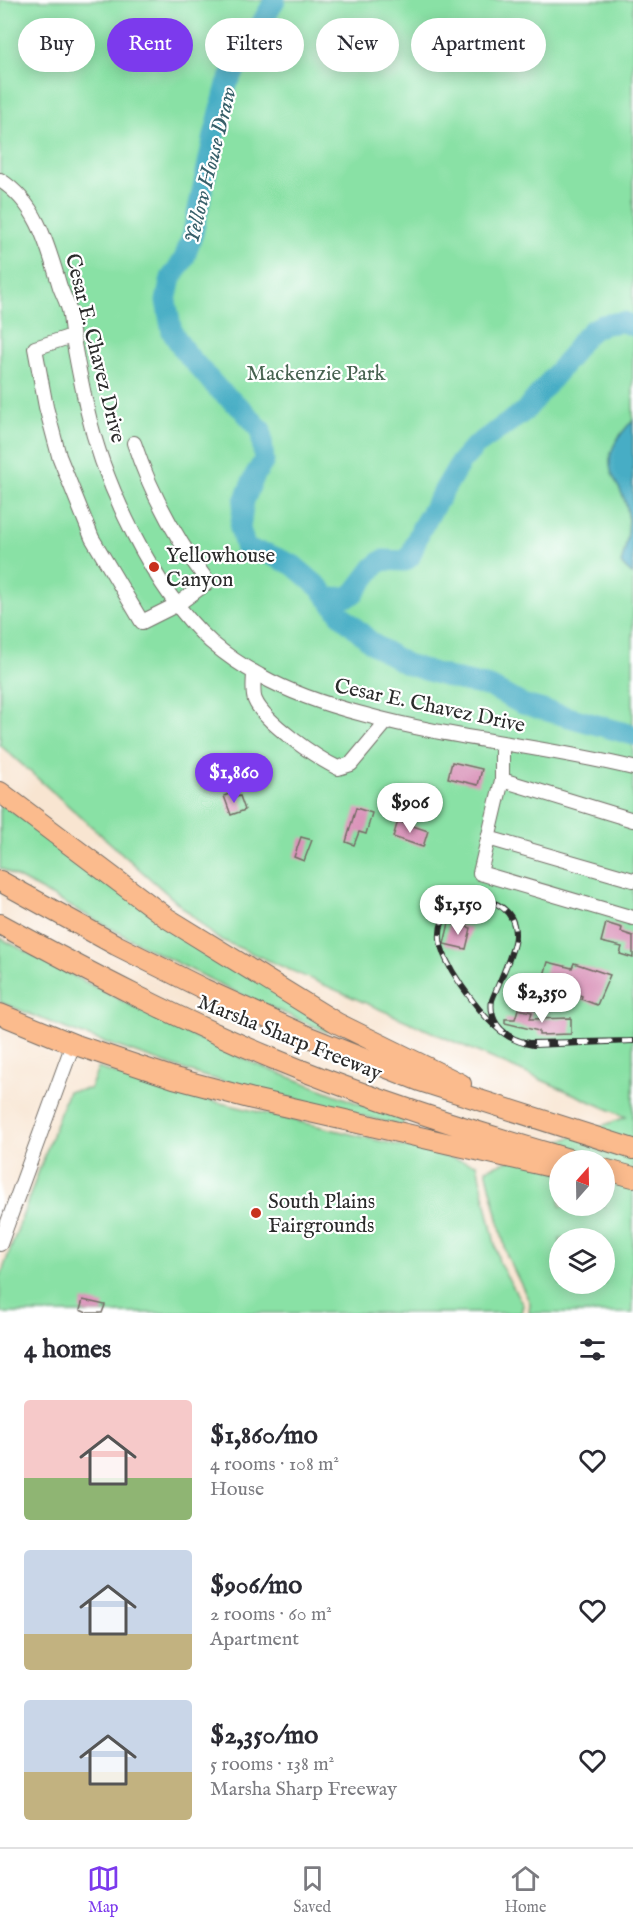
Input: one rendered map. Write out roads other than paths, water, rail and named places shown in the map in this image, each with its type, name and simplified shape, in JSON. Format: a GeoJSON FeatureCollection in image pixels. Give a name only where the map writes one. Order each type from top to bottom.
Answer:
{"type":"FeatureCollection","features":[{"type":"Feature","properties":{"kind":"highway"},"geometry":{"type":"LineString","coordinates":[[0,792],[177,924],[337,1023],[523,1115],[633,1149]]}},
{"type":"Feature","properties":{"kind":"highway","name":"Marsha Sharp Freeway"},"geometry":{"type":"LineString","coordinates":[[0,881],[116,945],[204,989],[309,1037],[420,1081],[523,1115]]}},
{"type":"Feature","properties":{"kind":"highway","name":"Marsha Sharp Freeway"},"geometry":{"type":"LineString","coordinates":[[0,924],[110,983],[274,1059],[382,1101],[484,1135],[549,1153]]}},
{"type":"Feature","properties":{"kind":"highway"},"geometry":{"type":"LineString","coordinates":[[0,1014],[73,1044],[174,1078],[253,1099],[549,1166]]}},
{"type":"Feature","properties":{"kind":"highway"},"geometry":{"type":"LineString","coordinates":[[615,1172],[633,1178]]}},
{"type":"Feature","properties":{"kind":"highway"},"geometry":{"type":"LineString","coordinates":[[615,1177],[633,1178]]}},
{"type":"Feature","properties":{"kind":"street","name":"Cesar E. Chavez Drive"},"geometry":{"type":"LineString","coordinates":[[0,180],[18,195],[37,219],[43,231],[69,311],[88,412],[114,490],[143,552],[178,604],[211,641],[254,672],[309,698],[387,721],[633,768]]}},
{"type":"Feature","properties":{"kind":"street"},"geometry":{"type":"LineString","coordinates":[[72,336],[35,348],[46,407],[63,466],[92,538],[142,622],[178,604],[208,582],[168,523],[142,467],[134,443]]}},
{"type":"Feature","properties":{"kind":"street"},"geometry":{"type":"LineString","coordinates":[[254,672],[255,700],[269,719],[295,740],[338,768],[351,764],[387,721]]}},
{"type":"Feature","properties":{"kind":"street"},"geometry":{"type":"LineString","coordinates":[[502,744],[502,780],[480,873],[633,918]]}},
{"type":"Feature","properties":{"kind":"street"},"geometry":{"type":"LineString","coordinates":[[502,780],[633,820]]}},
{"type":"Feature","properties":{"kind":"street"},"geometry":{"type":"LineString","coordinates":[[488,838],[633,880]]}},
{"type":"Feature","properties":{"kind":"street"},"geometry":{"type":"LineString","coordinates":[[0,1244],[73,1044]]}},
{"type":"Feature","properties":{"kind":"water"},"geometry":{"type":"Polygon","coordinates":[[[633,420],[633,575],[621,564],[627,536],[628,515],[610,462],[613,447],[633,420]]]}},
{"type":"Feature","properties":{"kind":"waterway","name":"Yellow House Draw"},"geometry":{"type":"LineString","coordinates":[[275,0],[227,84],[193,233],[184,259],[171,278],[166,301],[172,332],[185,352],[219,390],[242,409],[261,430],[264,461],[244,501],[240,528],[246,550],[268,554],[293,565],[321,589],[340,614],[373,644],[406,664],[490,687],[522,704],[633,735]]}},
{"type":"Feature","properties":{"kind":"waterway"},"geometry":{"type":"LineString","coordinates":[[333,605],[336,598],[350,596],[355,592],[374,567],[383,560],[405,561],[410,557],[421,529],[460,463],[475,446],[525,411],[592,330],[602,325],[623,322],[633,326]]}},
{"type":"Feature","properties":{"kind":"railway"},"geometry":{"type":"LineString","coordinates":[[476,900],[491,902],[503,908],[512,919],[514,942],[492,1000],[496,1023],[507,1034],[529,1043],[633,1041],[533,1045],[514,1040],[506,1035],[484,1015],[448,963],[440,939],[442,922],[450,910],[462,903],[476,900]]}},
{"type":"Feature","properties":{"kind":"place","name":"Yellowhouse Canyon"},"geometry":{"type":"Point","coordinates":[154,567]}},
{"type":"Feature","properties":{"kind":"place","name":"South Plains Fairgrounds"},"geometry":{"type":"Point","coordinates":[256,1213]}},
{"type":"Feature","properties":{"kind":"park label","name":"Mackenzie Park"},"geometry":{"type":"Point","coordinates":[316,373]}}]}
